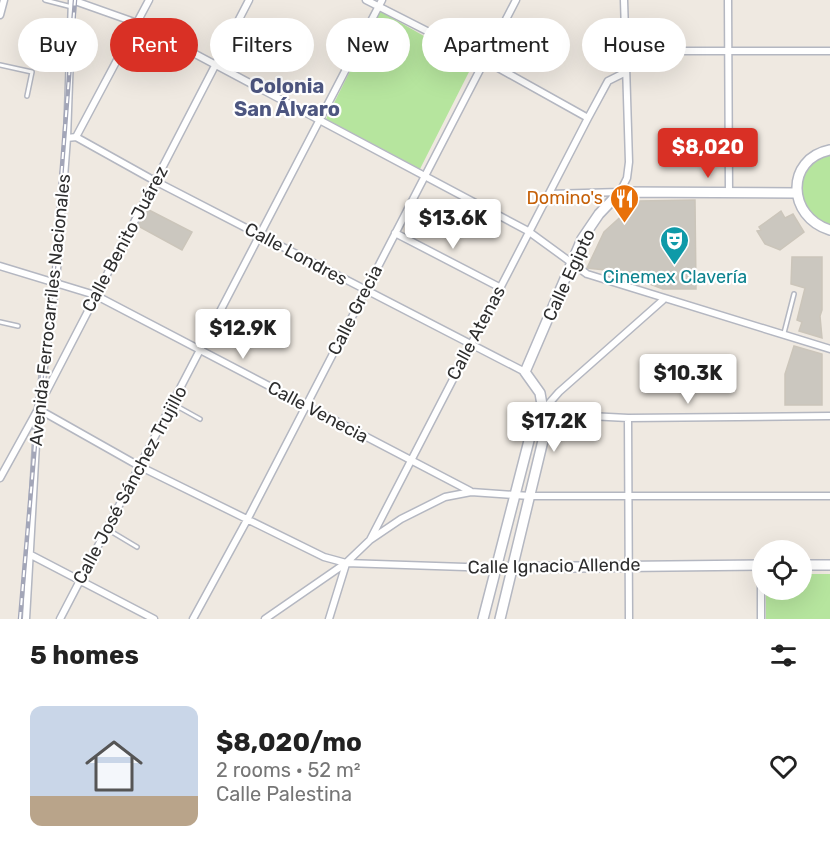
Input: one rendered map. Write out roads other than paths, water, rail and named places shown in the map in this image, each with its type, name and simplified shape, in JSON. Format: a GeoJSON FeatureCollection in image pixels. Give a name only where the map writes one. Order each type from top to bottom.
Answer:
{"type":"FeatureCollection","features":[{"type":"Feature","properties":{"kind":"street"},"geometry":{"type":"LineString","coordinates":[[0,15],[4,0]]}},
{"type":"Feature","properties":{"kind":"street"},"geometry":{"type":"LineString","coordinates":[[140,18],[149,0]]}},
{"type":"Feature","properties":{"kind":"street","name":"Calle Benito Juárez"},"geometry":{"type":"LineString","coordinates":[[240,18],[249,0]]}},
{"type":"Feature","properties":{"kind":"street"},"geometry":{"type":"LineString","coordinates":[[366,0],[422,29]]}},
{"type":"Feature","properties":{"kind":"street","name":"Calle José Sánchez Trujillo"},"geometry":{"type":"LineString","coordinates":[[60,619],[382,0]]}},
{"type":"Feature","properties":{"kind":"street","name":"Calle Grecia"},"geometry":{"type":"LineString","coordinates":[[506,18],[516,0]]}},
{"type":"Feature","properties":{"kind":"street","name":"Calle Egipto"},"geometry":{"type":"LineString","coordinates":[[624,0],[624,18]]}},
{"type":"Feature","properties":{"kind":"street"},"geometry":{"type":"LineString","coordinates":[[728,0],[729,193]]}},
{"type":"Feature","properties":{"kind":"street"},"geometry":{"type":"LineString","coordinates":[[72,4],[118,18]]}},
{"type":"Feature","properties":{"kind":"street","name":"Avenida Ferrocarriles Nacionales"},"geometry":{"type":"LineString","coordinates":[[26,619],[38,410],[56,282],[67,138],[72,4]]}},
{"type":"Feature","properties":{"kind":"street"},"geometry":{"type":"LineString","coordinates":[[686,51],[830,51]]}},
{"type":"Feature","properties":{"kind":"street"},"geometry":{"type":"LineString","coordinates":[[67,138],[76,137],[111,72]]}},
{"type":"Feature","properties":{"kind":"street","name":"Calle Benito Juárez"},"geometry":{"type":"LineString","coordinates":[[0,478],[38,410],[95,295],[213,72]]}},
{"type":"Feature","properties":{"kind":"street"},"geometry":{"type":"LineString","coordinates":[[225,72],[528,231],[572,265],[588,274],[663,300],[830,349]]}},
{"type":"Feature","properties":{"kind":"street","name":"Calle Grecia"},"geometry":{"type":"LineString","coordinates":[[193,619],[247,520],[478,72]]}},
{"type":"Feature","properties":{"kind":"street"},"geometry":{"type":"LineString","coordinates":[[506,72],[588,118]]}},
{"type":"Feature","properties":{"kind":"street","name":"Calle Egipto"},"geometry":{"type":"LineString","coordinates":[[525,372],[582,239],[599,214],[620,192],[627,178],[626,72]]}},
{"type":"Feature","properties":{"kind":"street","name":"Calle Atenas"},"geometry":{"type":"LineString","coordinates":[[370,540],[409,460],[588,118],[609,81],[626,72]]}},
{"type":"Feature","properties":{"kind":"street","name":"Calle Londres"},"geometry":{"type":"LineString","coordinates":[[76,137],[155,181],[525,372]]}},
{"type":"Feature","properties":{"kind":"street"},"geometry":{"type":"LineString","coordinates":[[830,150],[822,151],[808,161],[799,176],[796,193],[800,207],[808,218],[819,227],[830,230]]}},
{"type":"Feature","properties":{"kind":"street"},"geometry":{"type":"LineString","coordinates":[[549,194],[796,193]]}},
{"type":"Feature","properties":{"kind":"street"},"geometry":{"type":"LineString","coordinates":[[394,233],[501,288]]}},
{"type":"Feature","properties":{"kind":"street","name":"Calle Venecia"},"geometry":{"type":"LineString","coordinates":[[0,266],[95,295],[471,492]]}},
{"type":"Feature","properties":{"kind":"street"},"geometry":{"type":"LineString","coordinates":[[483,619],[534,425],[559,392],[663,300]]}},
{"type":"Feature","properties":{"kind":"street"},"geometry":{"type":"LineString","coordinates":[[500,619],[546,428],[545,408],[537,386],[525,372]]}},
{"type":"Feature","properties":{"kind":"street"},"geometry":{"type":"LineString","coordinates":[[545,408],[570,415],[628,418],[830,416]]}},
{"type":"Feature","properties":{"kind":"street","name":"Calle Ignacio Allende"},"geometry":{"type":"LineString","coordinates":[[38,410],[139,466],[247,520],[324,557],[346,563],[495,568],[752,565]]}},
{"type":"Feature","properties":{"kind":"street"},"geometry":{"type":"LineString","coordinates":[[628,418],[629,619]]}},
{"type":"Feature","properties":{"kind":"street"},"geometry":{"type":"LineString","coordinates":[[268,618],[346,563],[370,540],[401,519],[435,501],[471,492],[530,496],[830,496]]}},
{"type":"Feature","properties":{"kind":"street"},"geometry":{"type":"LineString","coordinates":[[31,555],[154,619]]}},
{"type":"Feature","properties":{"kind":"street"},"geometry":{"type":"LineString","coordinates":[[329,619],[346,563]]}},
{"type":"Feature","properties":{"kind":"street"},"geometry":{"type":"LineString","coordinates":[[812,565],[830,565]]}},
{"type":"Feature","properties":{"kind":"street"},"geometry":{"type":"LineString","coordinates":[[761,600],[761,619]]}},
{"type":"Feature","properties":{"kind":"lane"},"geometry":{"type":"LineString","coordinates":[[45,0],[72,4]]}},
{"type":"Feature","properties":{"kind":"lane"},"geometry":{"type":"LineString","coordinates":[[0,65],[32,72],[27,96]]}},
{"type":"Feature","properties":{"kind":"lane"},"geometry":{"type":"LineString","coordinates":[[784,335],[794,294]]}},
{"type":"Feature","properties":{"kind":"lane"},"geometry":{"type":"LineString","coordinates":[[0,321],[18,326]]}},
{"type":"Feature","properties":{"kind":"lane"},"geometry":{"type":"LineString","coordinates":[[173,404],[200,419]]}},
{"type":"Feature","properties":{"kind":"lane"},"geometry":{"type":"LineString","coordinates":[[107,529],[137,547]]}},
{"type":"Feature","properties":{"kind":"railway"},"geometry":{"type":"LineString","coordinates":[[20,619],[38,409],[53,281],[75,0]]}},
{"type":"Feature","properties":{"kind":"place","name":"Domino's"},"geometry":{"type":"Point","coordinates":[624,224]}},
{"type":"Feature","properties":{"kind":"place","name":"Cinemex Clavería"},"geometry":{"type":"Point","coordinates":[675,266]}},
{"type":"Feature","properties":{"kind":"district","name":"Colonia San Álvaro"},"geometry":{"type":"Point","coordinates":[287,98]}}]}
